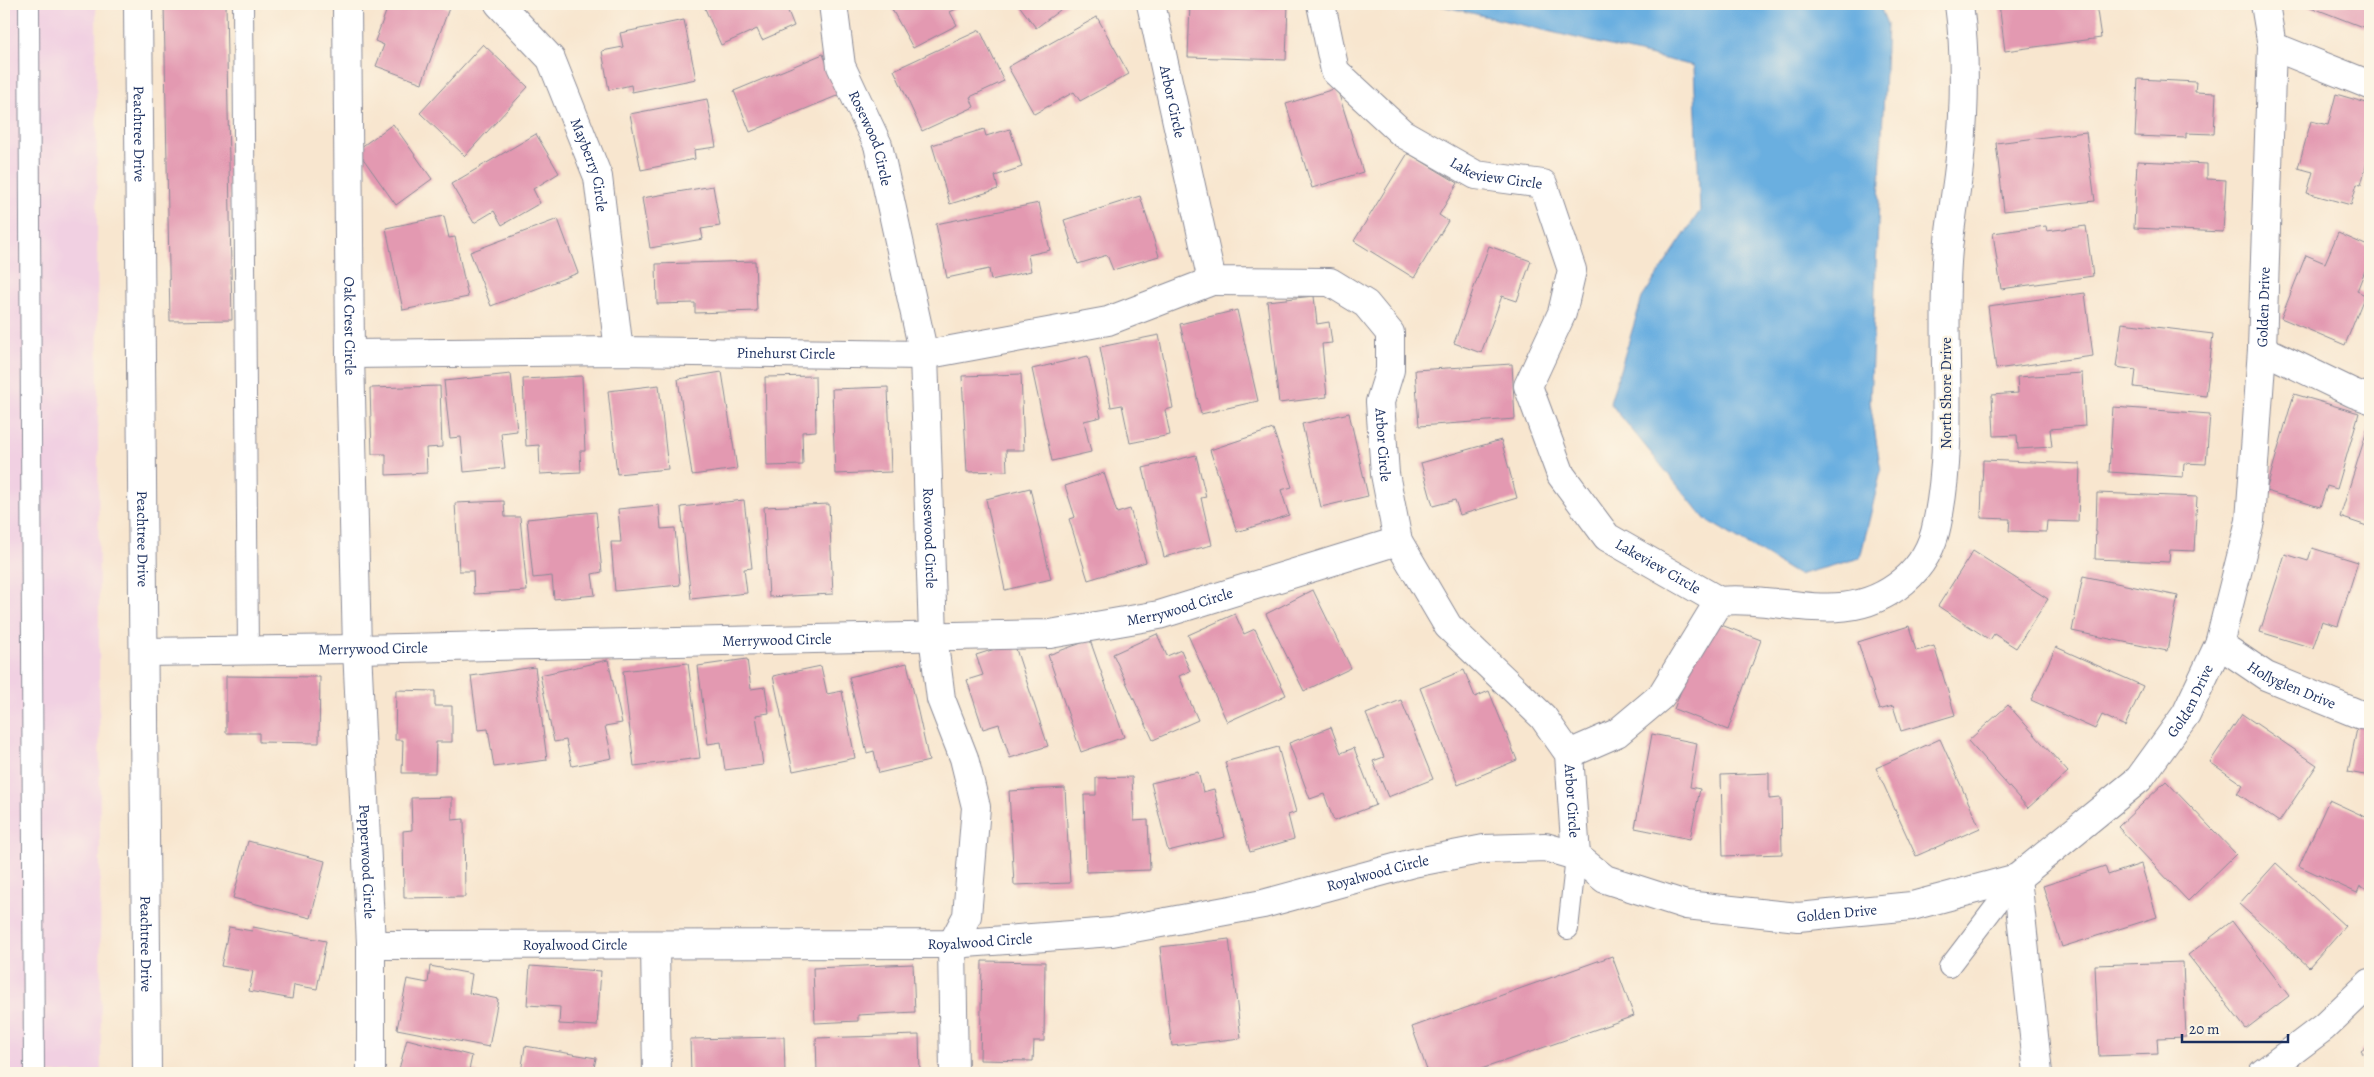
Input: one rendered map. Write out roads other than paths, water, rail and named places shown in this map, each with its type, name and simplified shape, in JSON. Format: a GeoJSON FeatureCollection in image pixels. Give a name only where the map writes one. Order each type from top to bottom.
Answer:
{"type":"FeatureCollection","features":[{"type":"Feature","properties":{"kind":"street","name":"Peachtree Drive"},"geometry":{"type":"LineString","coordinates":[[138,4],[148,1073]]}},
{"type":"Feature","properties":{"kind":"street","name":"Oak Crest Circle"},"geometry":{"type":"LineString","coordinates":[[346,4],[350,354],[357,650]]}},
{"type":"Feature","properties":{"kind":"street","name":"Mayberry Circle"},"geometry":{"type":"LineString","coordinates":[[499,4],[552,59],[598,177],[619,351]]}},
{"type":"Feature","properties":{"kind":"street","name":"Rosewood Circle"},"geometry":{"type":"LineString","coordinates":[[833,4],[841,66],[878,145],[924,355],[933,636],[941,699],[964,758],[976,807],[968,916],[952,944]]}},
{"type":"Feature","properties":{"kind":"street","name":"Arbor Circle"},"geometry":{"type":"LineString","coordinates":[[1151,4],[1212,281],[1330,282],[1366,304],[1390,333],[1390,370],[1380,402],[1385,474],[1398,541],[1448,626],[1544,717],[1569,754],[1576,856]]}},
{"type":"Feature","properties":{"kind":"street","name":"Lakeview Circle"},"geometry":{"type":"LineString","coordinates":[[1321,4],[1334,71],[1402,133],[1476,175],[1544,184],[1572,270],[1562,313],[1528,386],[1561,476],[1607,537],[1719,601]]}},
{"type":"Feature","properties":{"kind":"street","name":"North Shore Drive"},"geometry":{"type":"LineString","coordinates":[[1719,601],[1748,600],[1792,607],[1838,608],[1864,603],[1879,597],[1904,581],[1918,568],[1928,551],[1937,526],[1946,460],[1946,262],[1960,157],[1965,90],[1963,34],[1959,4]]}},
{"type":"Feature","properties":{"kind":"street","name":"Golden Drive"},"geometry":{"type":"LineString","coordinates":[[1576,856],[1605,879],[1686,905],[1798,917],[1912,906],[2017,878],[2140,779],[2186,714],[2218,644],[2250,521],[2262,349],[2272,46],[2265,4]]}},
{"type":"Feature","properties":{"kind":"street"},"geometry":{"type":"LineString","coordinates":[[2272,46],[2370,85]]}},
{"type":"Feature","properties":{"kind":"street","name":"Pinehurst Circle"},"geometry":{"type":"LineString","coordinates":[[350,354],[619,351],[924,355],[1108,321],[1212,281]]}},
{"type":"Feature","properties":{"kind":"street"},"geometry":{"type":"LineString","coordinates":[[2262,349],[2352,393],[2370,399]]}},
{"type":"Feature","properties":{"kind":"street","name":"Merrywood Circle"},"geometry":{"type":"LineString","coordinates":[[145,652],[357,650],[1050,634],[1159,615],[1398,541]]}},
{"type":"Feature","properties":{"kind":"street"},"geometry":{"type":"LineString","coordinates":[[1569,754],[1617,733],[1661,696],[1719,601]]}},
{"type":"Feature","properties":{"kind":"street","name":"Hollyglen Drive"},"geometry":{"type":"LineString","coordinates":[[2218,644],[2266,676],[2361,715],[2370,716]]}},
{"type":"Feature","properties":{"kind":"street","name":"Pepperwood Circle"},"geometry":{"type":"LineString","coordinates":[[357,650],[371,945],[370,1073]]}},
{"type":"Feature","properties":{"kind":"street","name":"Royalwood Circle"},"geometry":{"type":"LineString","coordinates":[[371,945],[952,944],[1112,932],[1262,904],[1413,863],[1484,849],[1545,847],[1576,856]]}},
{"type":"Feature","properties":{"kind":"street"},"geometry":{"type":"LineString","coordinates":[[2017,878],[2038,1073]]}},
{"type":"Feature","properties":{"kind":"street"},"geometry":{"type":"LineString","coordinates":[[952,944],[954,1073]]}},
{"type":"Feature","properties":{"kind":"street"},"geometry":{"type":"LineString","coordinates":[[655,946],[657,1073]]}},
{"type":"Feature","properties":{"kind":"street"},"geometry":{"type":"LineString","coordinates":[[2264,1073],[2324,1027],[2370,984]]}},
{"type":"Feature","properties":{"kind":"lane"},"geometry":{"type":"LineString","coordinates":[[29,4],[34,1073]]}},
{"type":"Feature","properties":{"kind":"lane"},"geometry":{"type":"LineString","coordinates":[[243,4],[248,651]]}},
{"type":"Feature","properties":{"kind":"lane"},"geometry":{"type":"LineString","coordinates":[[1568,929],[1576,856]]}},
{"type":"Feature","properties":{"kind":"lane"},"geometry":{"type":"LineString","coordinates":[[1950,966],[2017,878]]}},
{"type":"Feature","properties":{"kind":"water"},"geometry":{"type":"Polygon","coordinates":[[[1434,4],[1879,4],[1887,24],[1870,402],[1881,471],[1860,558],[1798,575],[1705,519],[1610,403],[1642,298],[1700,211],[1694,66],[1434,4]]]}}]}
